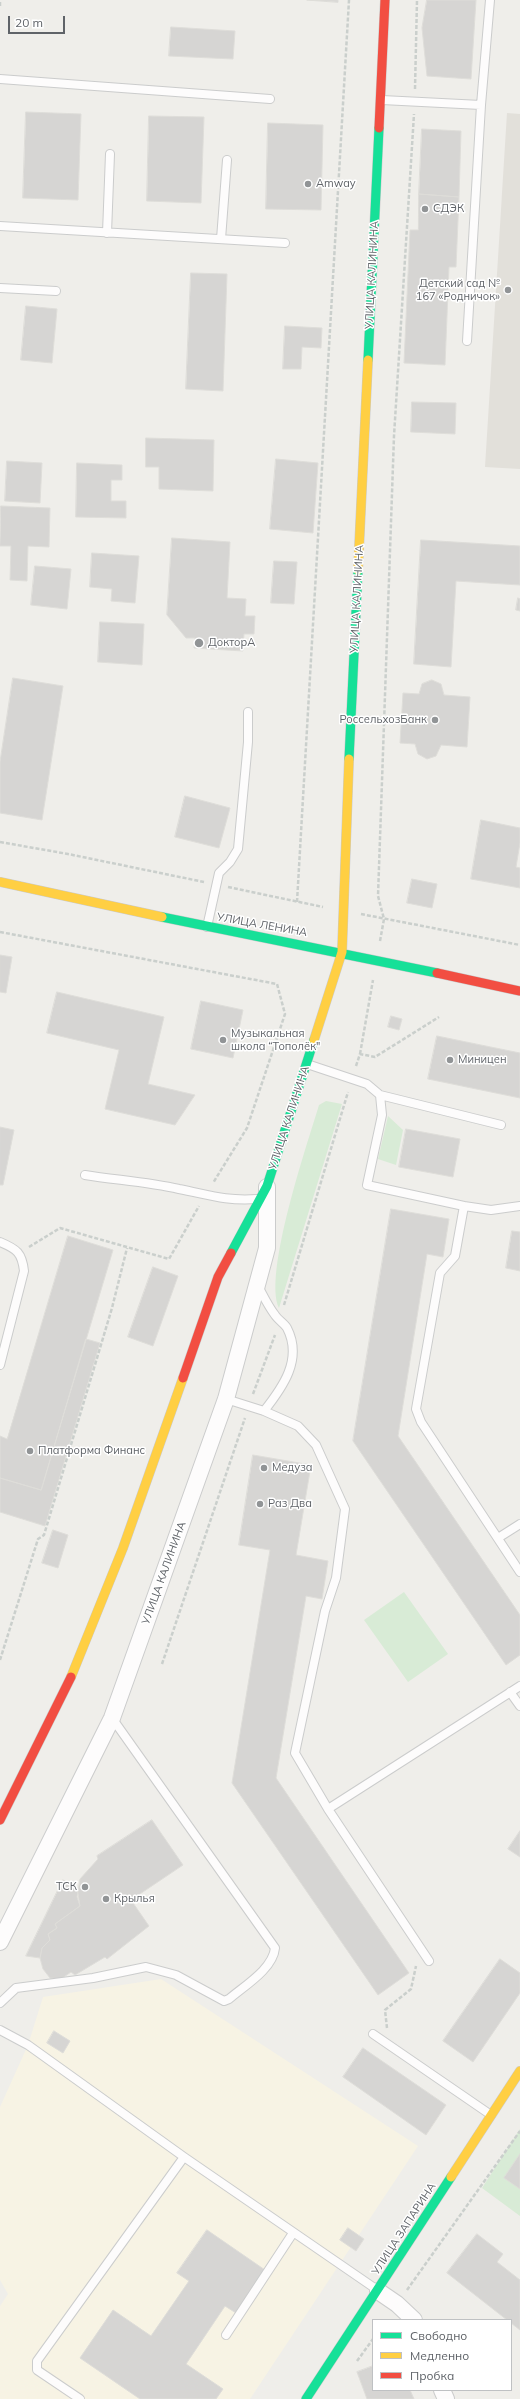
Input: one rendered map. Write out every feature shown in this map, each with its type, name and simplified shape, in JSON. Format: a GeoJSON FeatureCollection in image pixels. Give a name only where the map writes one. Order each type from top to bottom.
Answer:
{"type":"FeatureCollection","features":[{"type":"Feature","properties":{"kind":"main road","name":"УЛИЦА КАЛИНИНА"},"geometry":{"type":"LineString","coordinates":[[0,1820],[70,1680],[123,1548],[218,1278],[264,1192],[307,1064],[342,952],[342,911],[385,0]]}},
{"type":"Feature","properties":{"kind":"main road","name":"УЛИЦА ЛЕНИНА"},"geometry":{"type":"LineString","coordinates":[[0,882],[207,927],[342,952],[520,991]]}},
{"type":"Feature","properties":{"kind":"main road","name":"УЛИЦА ЗАПАРИНА"},"geometry":{"type":"LineString","coordinates":[[306,2399],[378,2291],[520,2071]]}},
{"type":"Feature","properties":{"kind":"street","name":"УЛИЦА КАЛИНИНА"},"geometry":{"type":"LineString","coordinates":[[0,1942],[112,1718],[226,1399],[267,1248],[264,1192]]}},
{"type":"Feature","properties":{"kind":"street"},"geometry":{"type":"LineString","coordinates":[[378,2291],[397,2304],[413,2319]]}},
{"type":"Feature","properties":{"kind":"lane"},"geometry":{"type":"LineString","coordinates":[[467,341],[481,105],[490,0]]}},
{"type":"Feature","properties":{"kind":"lane"},"geometry":{"type":"LineString","coordinates":[[0,79],[270,99]]}},
{"type":"Feature","properties":{"kind":"lane"},"geometry":{"type":"LineString","coordinates":[[380,100],[481,105]]}},
{"type":"Feature","properties":{"kind":"lane"},"geometry":{"type":"LineString","coordinates":[[107,233],[110,154]]}},
{"type":"Feature","properties":{"kind":"lane"},"geometry":{"type":"LineString","coordinates":[[222,239],[227,160]]}},
{"type":"Feature","properties":{"kind":"lane"},"geometry":{"type":"LineString","coordinates":[[0,226],[285,243]]}},
{"type":"Feature","properties":{"kind":"lane"},"geometry":{"type":"LineString","coordinates":[[0,288],[56,291]]}},
{"type":"Feature","properties":{"kind":"lane"},"geometry":{"type":"LineString","coordinates":[[207,927],[219,873],[230,862],[238,849],[248,742],[248,712]]}},
{"type":"Feature","properties":{"kind":"lane"},"geometry":{"type":"LineString","coordinates":[[307,1064],[367,1084],[380,1095],[501,1125]]}},
{"type":"Feature","properties":{"kind":"lane"},"geometry":{"type":"LineString","coordinates":[[380,1095],[382,1115],[367,1185],[464,1206],[491,1210],[520,1206]]}},
{"type":"Feature","properties":{"kind":"lane"},"geometry":{"type":"LineString","coordinates":[[84,1175],[179,1189],[233,1201],[264,1192]]}},
{"type":"Feature","properties":{"kind":"lane"},"geometry":{"type":"LineString","coordinates":[[464,1206],[455,1256],[440,1273],[416,1409],[421,1422],[520,1572]]}},
{"type":"Feature","properties":{"kind":"lane"},"geometry":{"type":"LineString","coordinates":[[0,1242],[12,1247],[22,1258],[24,1271],[0,1365]]}},
{"type":"Feature","properties":{"kind":"lane"},"geometry":{"type":"LineString","coordinates":[[258,1285],[275,1315],[286,1327],[294,1344],[293,1358],[286,1381],[264,1411]]}},
{"type":"Feature","properties":{"kind":"lane"},"geometry":{"type":"LineString","coordinates":[[226,1399],[264,1411],[298,1426],[316,1445],[345,1509],[336,1578],[325,1611],[295,1753],[328,1810],[429,1961]]}},
{"type":"Feature","properties":{"kind":"lane"},"geometry":{"type":"LineString","coordinates":[[498,1538],[520,1524]]}},
{"type":"Feature","properties":{"kind":"lane"},"geometry":{"type":"LineString","coordinates":[[328,1810],[520,1686]]}},
{"type":"Feature","properties":{"kind":"lane"},"geometry":{"type":"LineString","coordinates":[[510,1692],[520,1706]]}},
{"type":"Feature","properties":{"kind":"lane"},"geometry":{"type":"LineString","coordinates":[[0,2003],[16,1988],[93,1978],[146,1967],[176,1975],[224,2001],[230,1999],[269,1964],[274,1957],[275,1948],[112,1718]]}},
{"type":"Feature","properties":{"kind":"lane"},"geometry":{"type":"LineString","coordinates":[[1,2034],[28,2045],[184,2157],[378,2291]]}},
{"type":"Feature","properties":{"kind":"lane"},"geometry":{"type":"LineString","coordinates":[[373,2034],[491,2116]]}},
{"type":"Feature","properties":{"kind":"lane"},"geometry":{"type":"LineString","coordinates":[[80,2399],[37,2370],[37,2361],[184,2157]]}},
{"type":"Feature","properties":{"kind":"lane"},"geometry":{"type":"LineString","coordinates":[[226,2335],[293,2233]]}},
{"type":"Feature","properties":{"kind":"path"},"geometry":{"type":"LineString","coordinates":[[0,0],[0,6]]}},
{"type":"Feature","properties":{"kind":"path"},"geometry":{"type":"LineString","coordinates":[[0,842],[68,854],[297,902],[349,0]]}},
{"type":"Feature","properties":{"kind":"path"},"geometry":{"type":"LineString","coordinates":[[417,0],[415,102],[394,436],[378,896],[384,919],[520,945]]}},
{"type":"Feature","properties":{"kind":"path"},"geometry":{"type":"LineString","coordinates":[[0,932],[277,984],[285,1014],[247,1128],[205,1195],[169,1259],[60,1228],[18,1254]]}},
{"type":"Feature","properties":{"kind":"path"},"geometry":{"type":"LineString","coordinates":[[360,1054],[369,1003]]}},
{"type":"Feature","properties":{"kind":"path"},"geometry":{"type":"LineString","coordinates":[[0,1660],[38,1539],[44,1536],[112,1308],[118,1275],[127,1248]]}},
{"type":"Feature","properties":{"kind":"path"},"geometry":{"type":"LineString","coordinates":[[390,2046],[385,2010],[411,1989],[415,1969],[422,1951]]}},
{"type":"Feature","properties":{"kind":"path"},"geometry":{"type":"LineString","coordinates":[[397,2304],[520,2131]]}},
{"type":"Feature","properties":{"kind":"shaded area","name":"Детский сад № 167 «Родничок»"},"geometry":{"type":"Polygon","coordinates":[[[507,113],[520,114],[520,469],[485,467],[507,113]]]}},
{"type":"Feature","properties":{"kind":"shaded area"},"geometry":{"type":"Polygon","coordinates":[[[161,1979],[418,2146],[250,2399],[0,2399],[0,2306],[8,2294],[0,2280],[0,2107],[28,2045],[43,1997],[161,1979]]]}},
{"type":"Feature","properties":{"kind":"green space"},"geometry":{"type":"Polygon","coordinates":[[[326,1101],[342,1104],[279,1308],[276,1291],[277,1268],[281,1239],[288,1209],[319,1105],[326,1101]]]}},
{"type":"Feature","properties":{"kind":"green space"},"geometry":{"type":"Polygon","coordinates":[[[388,1116],[403,1130],[396,1165],[378,1159],[388,1116]]]}},
{"type":"Feature","properties":{"kind":"green space"},"geometry":{"type":"Polygon","coordinates":[[[404,1592],[448,1654],[408,1682],[364,1620],[404,1592]]]}},
{"type":"Feature","properties":{"kind":"green space"},"geometry":{"type":"Polygon","coordinates":[[[520,2129],[520,2216],[482,2188],[520,2129]]]}},
{"type":"Feature","properties":{"kind":"building"},"geometry":{"type":"Polygon","coordinates":[[[307,0],[338,0],[338,2],[307,0]]]}},
{"type":"Feature","properties":{"kind":"building"},"geometry":{"type":"Polygon","coordinates":[[[427,0],[476,0],[471,79],[427,76],[422,28],[427,0]]]}},
{"type":"Feature","properties":{"kind":"building"},"geometry":{"type":"Polygon","coordinates":[[[171,27],[235,31],[233,59],[169,56],[171,27]]]}},
{"type":"Feature","properties":{"kind":"building"},"geometry":{"type":"Polygon","coordinates":[[[26,112],[81,114],[78,200],[23,198],[26,112]]]}},
{"type":"Feature","properties":{"kind":"building"},"geometry":{"type":"Polygon","coordinates":[[[149,116],[204,117],[201,203],[147,201],[149,116]]]}},
{"type":"Feature","properties":{"kind":"building"},"geometry":{"type":"Polygon","coordinates":[[[268,123],[323,125],[321,210],[266,209],[268,123]]]}},
{"type":"Feature","properties":{"kind":"building"},"geometry":{"type":"Polygon","coordinates":[[[422,129],[461,131],[459,197],[419,194],[422,129]]]}},
{"type":"Feature","properties":{"kind":"building"},"geometry":{"type":"Polygon","coordinates":[[[419,194],[459,197],[456,267],[449,267],[445,365],[404,363],[410,230],[418,230],[419,194]]]}},
{"type":"Feature","properties":{"kind":"building"},"geometry":{"type":"Polygon","coordinates":[[[191,273],[227,274],[223,391],[186,389],[191,273]]]}},
{"type":"Feature","properties":{"kind":"building"},"geometry":{"type":"Polygon","coordinates":[[[26,306],[57,309],[52,363],[21,360],[26,306]]]}},
{"type":"Feature","properties":{"kind":"building"},"geometry":{"type":"Polygon","coordinates":[[[285,326],[322,328],[321,348],[302,347],[301,369],[283,369],[285,326]]]}},
{"type":"Feature","properties":{"kind":"building"},"geometry":{"type":"Polygon","coordinates":[[[412,402],[456,403],[455,434],[411,432],[412,402]]]}},
{"type":"Feature","properties":{"kind":"building"},"geometry":{"type":"Polygon","coordinates":[[[146,438],[214,440],[213,491],[159,489],[159,467],[146,467],[146,438]]]}},
{"type":"Feature","properties":{"kind":"building"},"geometry":{"type":"Polygon","coordinates":[[[276,459],[318,463],[313,533],[270,529],[276,459]]]}},
{"type":"Feature","properties":{"kind":"building"},"geometry":{"type":"Polygon","coordinates":[[[7,461],[42,463],[40,503],[5,501],[7,461]]]}},
{"type":"Feature","properties":{"kind":"building"},"geometry":{"type":"Polygon","coordinates":[[[77,463],[122,465],[122,480],[111,480],[111,501],[126,501],[126,518],[76,517],[77,463]]]}},
{"type":"Feature","properties":{"kind":"building"},"geometry":{"type":"Polygon","coordinates":[[[1,506],[50,508],[49,547],[28,546],[27,581],[10,580],[11,546],[0,546],[1,506]]]}},
{"type":"Feature","properties":{"kind":"building"},"geometry":{"type":"Polygon","coordinates":[[[172,538],[230,542],[227,598],[246,599],[245,616],[255,616],[254,634],[244,634],[243,651],[194,648],[195,638],[186,638],[167,615],[172,538]]]}},
{"type":"Feature","properties":{"kind":"building"},"geometry":{"type":"Polygon","coordinates":[[[421,540],[520,546],[520,585],[456,581],[451,667],[414,664],[421,540]]]}},
{"type":"Feature","properties":{"kind":"building"},"geometry":{"type":"Polygon","coordinates":[[[92,553],[139,556],[135,603],[111,601],[112,589],[90,587],[92,553]]]}},
{"type":"Feature","properties":{"kind":"building"},"geometry":{"type":"Polygon","coordinates":[[[274,561],[297,562],[294,604],[271,603],[274,561]]]}},
{"type":"Feature","properties":{"kind":"building"},"geometry":{"type":"Polygon","coordinates":[[[35,566],[71,569],[67,609],[31,605],[35,566]]]}},
{"type":"Feature","properties":{"kind":"building"},"geometry":{"type":"Polygon","coordinates":[[[518,598],[520,599],[520,611],[516,610],[518,598]]]}},
{"type":"Feature","properties":{"kind":"building"},"geometry":{"type":"Polygon","coordinates":[[[100,622],[144,624],[142,665],[98,662],[100,622]]]}},
{"type":"Feature","properties":{"kind":"building"},"geometry":{"type":"Polygon","coordinates":[[[13,678],[63,686],[42,820],[0,813],[0,762],[13,678]]]}},
{"type":"Feature","properties":{"kind":"building","name":"РоссельхозБанк"},"geometry":{"type":"Polygon","coordinates":[[[432,680],[441,684],[444,695],[470,697],[467,747],[441,745],[436,756],[427,759],[418,754],[415,744],[400,743],[403,693],[419,694],[422,684],[432,680]]]}},
{"type":"Feature","properties":{"kind":"building"},"geometry":{"type":"Polygon","coordinates":[[[185,796],[230,808],[219,848],[175,837],[185,796]]]}},
{"type":"Feature","properties":{"kind":"building"},"geometry":{"type":"Polygon","coordinates":[[[481,820],[520,828],[520,843],[516,867],[520,868],[520,888],[471,879],[481,820]]]}},
{"type":"Feature","properties":{"kind":"building"},"geometry":{"type":"Polygon","coordinates":[[[412,879],[437,884],[432,908],[407,903],[412,879]]]}},
{"type":"Feature","properties":{"kind":"building"},"geometry":{"type":"Polygon","coordinates":[[[0,955],[12,957],[6,993],[0,992],[0,955]]]}},
{"type":"Feature","properties":{"kind":"building"},"geometry":{"type":"Polygon","coordinates":[[[57,992],[164,1017],[148,1084],[195,1095],[175,1125],[105,1109],[119,1050],[47,1033],[57,992]]]}},
{"type":"Feature","properties":{"kind":"building","name":"Музыкальная школа “Тополёк\""},"geometry":{"type":"Polygon","coordinates":[[[201,1001],[243,1010],[233,1058],[191,1049],[201,1001]]]}},
{"type":"Feature","properties":{"kind":"building"},"geometry":{"type":"Polygon","coordinates":[[[391,1016],[402,1019],[399,1030],[388,1027],[391,1016]]]}},
{"type":"Feature","properties":{"kind":"building"},"geometry":{"type":"Polygon","coordinates":[[[437,1036],[520,1053],[520,1098],[428,1079],[437,1036]]]}},
{"type":"Feature","properties":{"kind":"building"},"geometry":{"type":"Polygon","coordinates":[[[0,1127],[14,1130],[3,1185],[0,1185],[0,1127]]]}},
{"type":"Feature","properties":{"kind":"building"},"geometry":{"type":"Polygon","coordinates":[[[406,1129],[460,1139],[453,1177],[399,1167],[406,1129]]]}},
{"type":"Feature","properties":{"kind":"building"},"geometry":{"type":"Polygon","coordinates":[[[391,1209],[449,1219],[443,1257],[427,1254],[398,1436],[520,1615],[520,1655],[506,1665],[353,1441],[391,1209]]]}},
{"type":"Feature","properties":{"kind":"building"},"geometry":{"type":"Polygon","coordinates":[[[512,1231],[520,1232],[520,1271],[506,1268],[512,1231]]]}},
{"type":"Feature","properties":{"kind":"building"},"geometry":{"type":"Polygon","coordinates":[[[68,1236],[113,1250],[41,1490],[0,1478],[0,1436],[7,1439],[68,1236]]]}},
{"type":"Feature","properties":{"kind":"building"},"geometry":{"type":"Polygon","coordinates":[[[153,1267],[178,1276],[153,1346],[128,1337],[153,1267]]]}},
{"type":"Feature","properties":{"kind":"building"},"geometry":{"type":"Polygon","coordinates":[[[86,1339],[100,1343],[45,1526],[0,1512],[0,1478],[41,1490],[86,1339]]]}},
{"type":"Feature","properties":{"kind":"building"},"geometry":{"type":"Polygon","coordinates":[[[253,1455],[311,1465],[296,1555],[328,1561],[322,1599],[306,1596],[276,1778],[409,1973],[378,1995],[232,1783],[270,1550],[239,1545],[253,1455]]]}},
{"type":"Feature","properties":{"kind":"building"},"geometry":{"type":"Polygon","coordinates":[[[53,1530],[68,1535],[58,1568],[42,1563],[53,1530]]]}},
{"type":"Feature","properties":{"kind":"building","name":"Крылья"},"geometry":{"type":"Polygon","coordinates":[[[152,1820],[183,1865],[131,1900],[149,1926],[107,1959],[105,1957],[75,1975],[71,1972],[61,1979],[50,1978],[43,1969],[40,1958],[42,1948],[50,1940],[48,1934],[57,1928],[55,1924],[80,1906],[77,1897],[80,1879],[98,1859],[97,1856],[152,1820]]]}},
{"type":"Feature","properties":{"kind":"building"},"geometry":{"type":"Polygon","coordinates":[[[520,1831],[520,1857],[508,1849],[520,1831]]]}},
{"type":"Feature","properties":{"kind":"building"},"geometry":{"type":"Polygon","coordinates":[[[63,1880],[77,1887],[80,1906],[55,1924],[57,1928],[48,1934],[50,1940],[42,1948],[40,1958],[26,1956],[63,1880]]]}},
{"type":"Feature","properties":{"kind":"building"},"geometry":{"type":"Polygon","coordinates":[[[500,1959],[520,1973],[520,1993],[473,2062],[443,2041],[500,1959]]]}},
{"type":"Feature","properties":{"kind":"building"},"geometry":{"type":"Polygon","coordinates":[[[54,2031],[70,2041],[63,2053],[47,2043],[54,2031]]]}},
{"type":"Feature","properties":{"kind":"building"},"geometry":{"type":"Polygon","coordinates":[[[363,2048],[446,2105],[426,2135],[343,2077],[363,2048]]]}},
{"type":"Feature","properties":{"kind":"building"},"geometry":{"type":"Polygon","coordinates":[[[520,2154],[520,2189],[504,2178],[520,2154]]]}},
{"type":"Feature","properties":{"kind":"building"},"geometry":{"type":"Polygon","coordinates":[[[348,2228],[364,2239],[356,2251],[340,2240],[348,2228]]]}},
{"type":"Feature","properties":{"kind":"building"},"geometry":{"type":"Polygon","coordinates":[[[207,2230],[265,2270],[236,2313],[225,2306],[186,2364],[223,2389],[216,2399],[140,2399],[80,2358],[113,2310],[151,2336],[189,2281],[177,2273],[207,2230]]]}},
{"type":"Feature","properties":{"kind":"building"},"geometry":{"type":"Polygon","coordinates":[[[477,2234],[503,2254],[497,2262],[520,2280],[520,2330],[512,2324],[512,2319],[506,2319],[447,2273],[477,2234]]]}},
{"type":"Feature","properties":{"kind":"building"},"geometry":{"type":"Polygon","coordinates":[[[372,2366],[372,2391],[410,2391],[414,2399],[367,2399],[357,2372],[372,2366]]]}},
{"type":"Feature","properties":{"kind":"traffic: fast"},"geometry":{"type":"LineString","coordinates":[[368,360],[379,128]]}},
{"type":"Feature","properties":{"kind":"traffic: fast"},"geometry":{"type":"LineString","coordinates":[[349,759],[358,570]]}},
{"type":"Feature","properties":{"kind":"traffic: fast"},"geometry":{"type":"LineString","coordinates":[[162,917],[437,973]]}},
{"type":"Feature","properties":{"kind":"traffic: fast"},"geometry":{"type":"LineString","coordinates":[[231,1253],[267,1186],[314,1040]]}},
{"type":"Feature","properties":{"kind":"traffic: fast"},"geometry":{"type":"LineString","coordinates":[[306,2399],[451,2177]]}},
{"type":"Feature","properties":{"kind":"traffic: slow"},"geometry":{"type":"LineString","coordinates":[[358,570],[368,360]]}},
{"type":"Feature","properties":{"kind":"traffic: slow"},"geometry":{"type":"LineString","coordinates":[[314,1040],[342,952],[349,759]]}},
{"type":"Feature","properties":{"kind":"traffic: slow"},"geometry":{"type":"LineString","coordinates":[[0,882],[162,917]]}},
{"type":"Feature","properties":{"kind":"traffic: slow"},"geometry":{"type":"LineString","coordinates":[[71,1677],[123,1548],[183,1378]]}},
{"type":"Feature","properties":{"kind":"traffic: slow"},"geometry":{"type":"LineString","coordinates":[[451,2177],[520,2071]]}},
{"type":"Feature","properties":{"kind":"traffic: jam"},"geometry":{"type":"LineString","coordinates":[[379,128],[385,0]]}},
{"type":"Feature","properties":{"kind":"traffic: jam"},"geometry":{"type":"LineString","coordinates":[[437,973],[520,991]]}},
{"type":"Feature","properties":{"kind":"traffic: jam"},"geometry":{"type":"LineString","coordinates":[[183,1378],[218,1277],[231,1253]]}},
{"type":"Feature","properties":{"kind":"traffic: jam"},"geometry":{"type":"LineString","coordinates":[[0,1820],[71,1677]]}},
{"type":"Feature","properties":{"kind":"place","name":"Amway"},"geometry":{"type":"Point","coordinates":[308,184]}},
{"type":"Feature","properties":{"kind":"place","name":"СДЭК"},"geometry":{"type":"Point","coordinates":[425,209]}},
{"type":"Feature","properties":{"kind":"place","name":"Детский сад № 167 «Родничок»"},"geometry":{"type":"Point","coordinates":[508,290]}},
{"type":"Feature","properties":{"kind":"place","name":"ДокторА"},"geometry":{"type":"Point","coordinates":[199,643]}},
{"type":"Feature","properties":{"kind":"place","name":"РоссельхозБанк"},"geometry":{"type":"Point","coordinates":[435,720]}},
{"type":"Feature","properties":{"kind":"place","name":"Музыкальная школа “Тополёк\""},"geometry":{"type":"Point","coordinates":[223,1040]}},
{"type":"Feature","properties":{"kind":"place","name":"Миницен"},"geometry":{"type":"Point","coordinates":[450,1060]}},
{"type":"Feature","properties":{"kind":"place","name":"Платформа Финанс"},"geometry":{"type":"Point","coordinates":[30,1451]}},
{"type":"Feature","properties":{"kind":"place","name":"Медуза"},"geometry":{"type":"Point","coordinates":[264,1468]}},
{"type":"Feature","properties":{"kind":"place","name":"Раз Два"},"geometry":{"type":"Point","coordinates":[260,1504]}},
{"type":"Feature","properties":{"kind":"place","name":"ТСК"},"geometry":{"type":"Point","coordinates":[85,1887]}},
{"type":"Feature","properties":{"kind":"place","name":"Крылья"},"geometry":{"type":"Point","coordinates":[106,1899]}}]}
